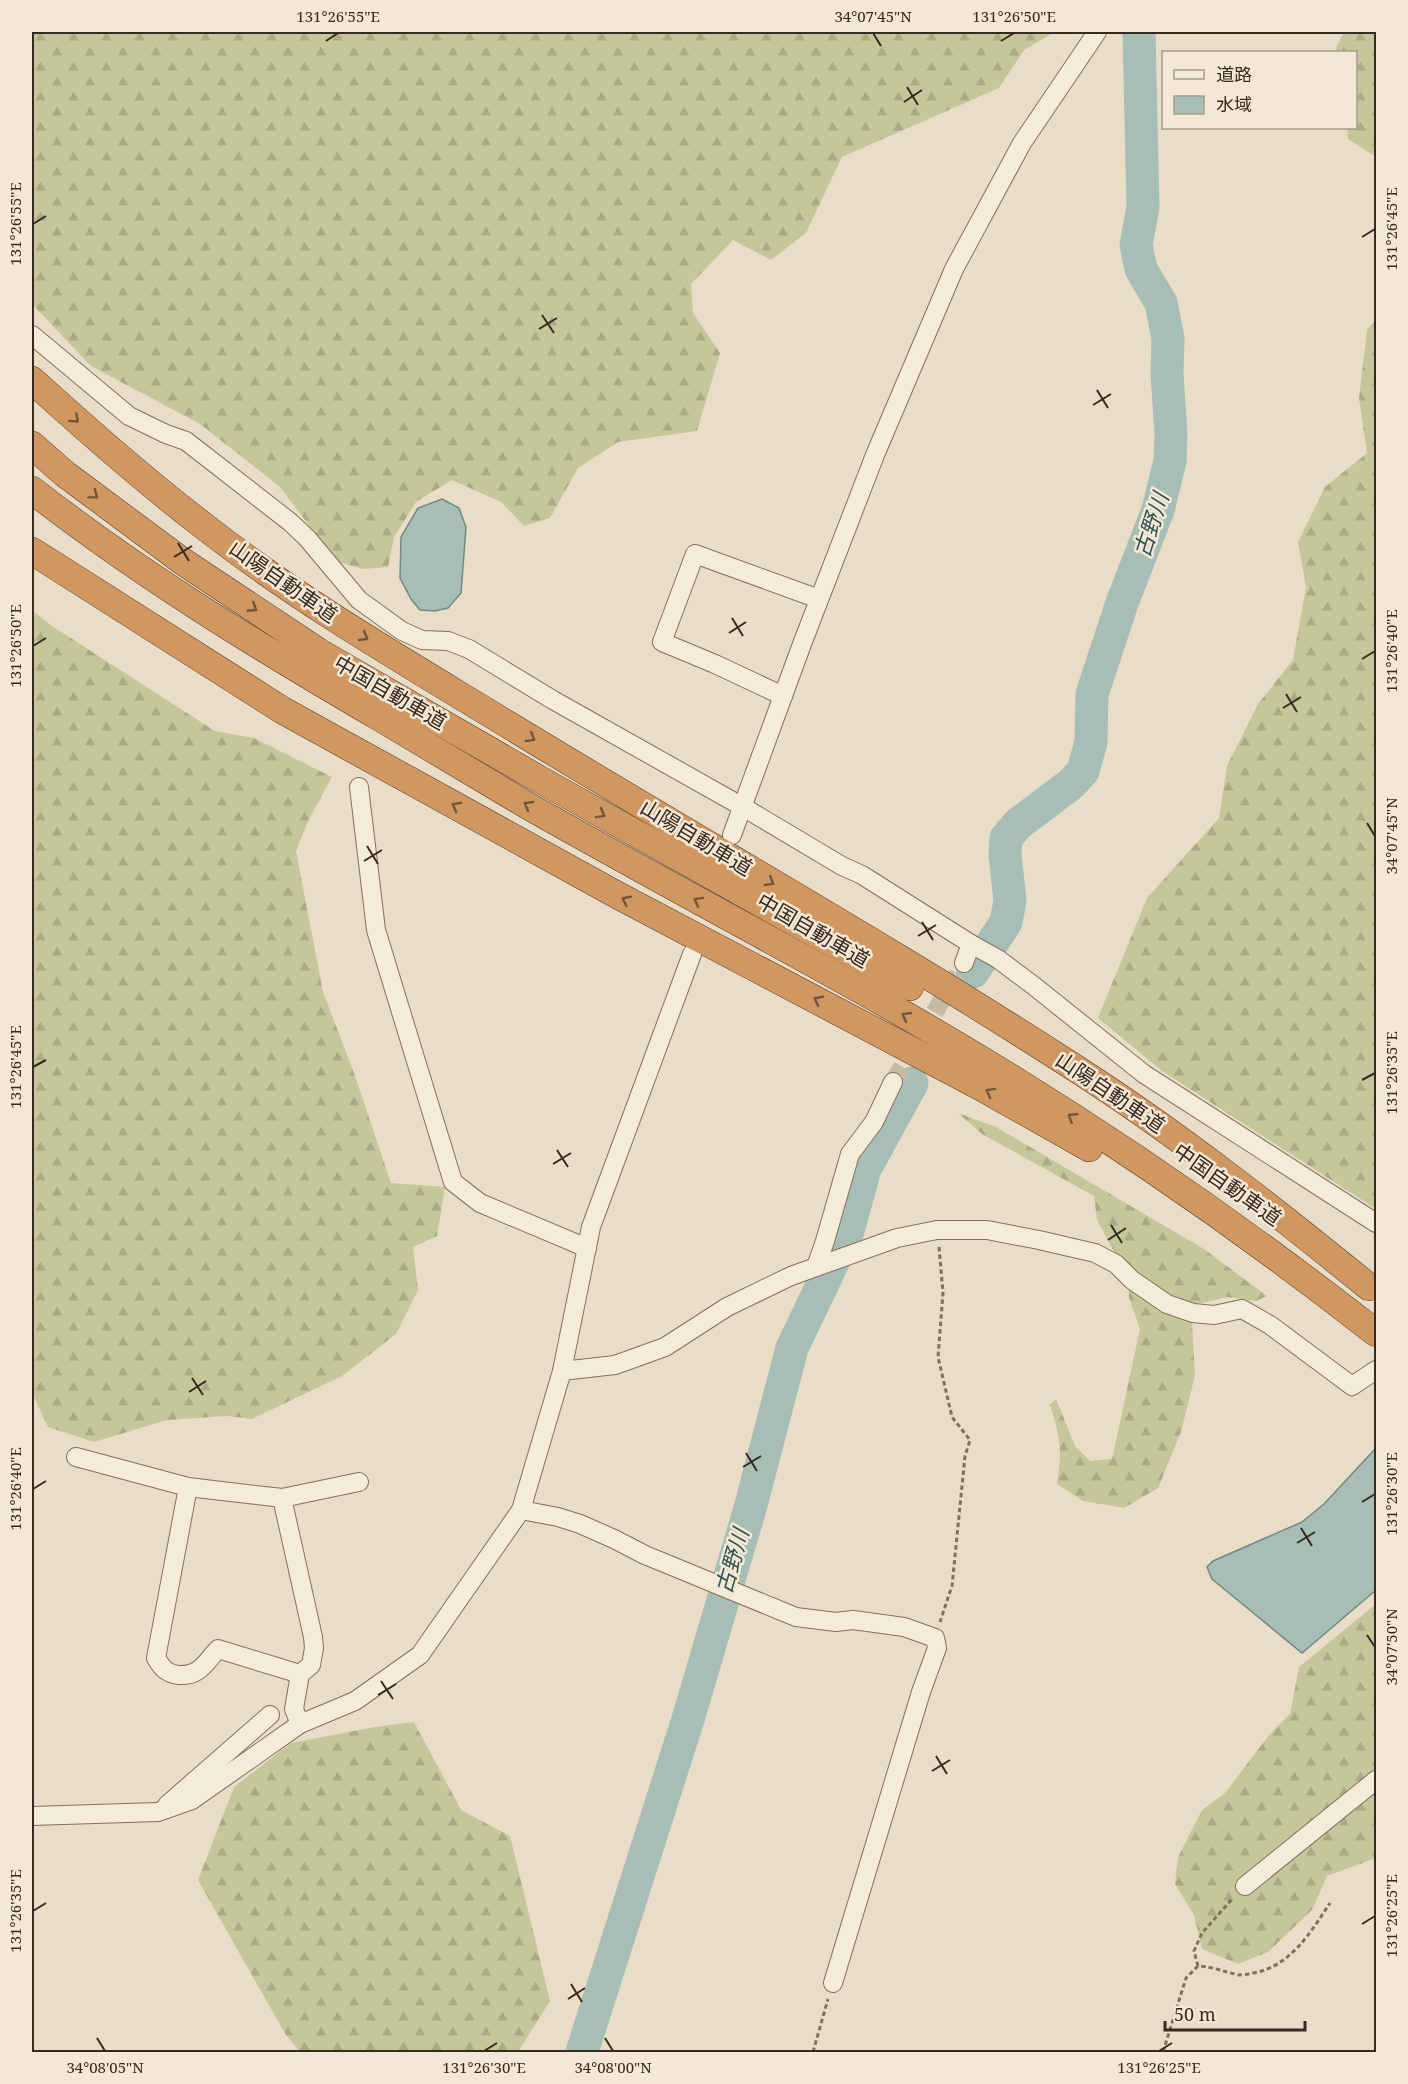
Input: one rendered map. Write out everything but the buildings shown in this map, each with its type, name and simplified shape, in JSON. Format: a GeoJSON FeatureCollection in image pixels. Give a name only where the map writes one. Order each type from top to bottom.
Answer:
{"type":"FeatureCollection","features":[{"type":"Feature","properties":{"kind":"highway","name":"山陽自動車道"},"geometry":{"type":"LineString","coordinates":[[32,380],[111,452],[207,529],[338,621],[957,993],[1079,1071],[1183,1142],[1373,1289]]}},
{"type":"Feature","properties":{"kind":"highway","name":"中国自動車道"},"geometry":{"type":"LineString","coordinates":[[32,445],[65,474],[182,561],[319,652],[539,779],[946,1007],[1070,1080],[1275,1217],[1373,1289]]}},
{"type":"Feature","properties":{"kind":"highway","name":"中国自動車道"},"geometry":{"type":"LineString","coordinates":[[32,490],[138,567],[264,649],[528,806],[898,1011],[1014,1080],[1186,1193],[1377,1334]]}},
{"type":"Feature","properties":{"kind":"highway"},"geometry":{"type":"LineString","coordinates":[[32,551],[282,710],[619,896],[773,976],[1077,1141],[1217,1225],[1377,1334]]}},
{"type":"Feature","properties":{"kind":"street"},"geometry":{"type":"LineString","coordinates":[[732,835],[875,455],[954,269],[1022,143],[1096,32]]}},
{"type":"Feature","properties":{"kind":"street"},"geometry":{"type":"LineString","coordinates":[[32,335],[129,416],[186,441],[290,522],[307,538],[359,600],[402,631],[422,640],[448,641],[469,649],[553,700],[743,807],[842,866],[862,874],[998,959],[1144,1074],[1377,1223]]}},
{"type":"Feature","properties":{"kind":"street"},"geometry":{"type":"LineString","coordinates":[[783,696],[662,642],[695,554],[819,599]]}},
{"type":"Feature","properties":{"kind":"street"},"geometry":{"type":"LineString","coordinates":[[359,787],[376,930],[453,1182],[480,1203],[587,1248]]}},
{"type":"Feature","properties":{"kind":"street"},"geometry":{"type":"LineString","coordinates":[[964,963],[971,944]]}},
{"type":"Feature","properties":{"kind":"street"},"geometry":{"type":"LineString","coordinates":[[32,1816],[158,1812],[192,1800],[300,1724],[355,1701],[420,1655],[521,1510],[562,1371],[591,1227],[692,954]]}},
{"type":"Feature","properties":{"kind":"street"},"geometry":{"type":"LineString","coordinates":[[816,1267],[850,1154],[874,1122],[893,1082]]}},
{"type":"Feature","properties":{"kind":"street"},"geometry":{"type":"LineString","coordinates":[[562,1371],[615,1365],[666,1347],[727,1307],[791,1276],[897,1238],[937,1230],[987,1230],[1095,1253],[1116,1264],[1132,1280],[1167,1304],[1193,1314],[1214,1315],[1242,1309],[1270,1325],[1352,1386],[1377,1370]]}},
{"type":"Feature","properties":{"kind":"street"},"geometry":{"type":"LineString","coordinates":[[76,1457],[188,1487],[282,1498],[359,1482]]}},
{"type":"Feature","properties":{"kind":"street"},"geometry":{"type":"LineString","coordinates":[[188,1487],[156,1658],[162,1668],[171,1674],[190,1676],[203,1667],[218,1648],[300,1674]]}},
{"type":"Feature","properties":{"kind":"street"},"geometry":{"type":"LineString","coordinates":[[282,1498],[314,1648],[312,1665],[300,1674],[294,1709],[300,1724]]}},
{"type":"Feature","properties":{"kind":"street"},"geometry":{"type":"LineString","coordinates":[[521,1510],[580,1524],[645,1555],[796,1617],[836,1622],[854,1620],[904,1627],[935,1638],[937,1648],[917,1704],[833,1983]]}},
{"type":"Feature","properties":{"kind":"street"},"geometry":{"type":"LineString","coordinates":[[158,1812],[270,1715]]}},
{"type":"Feature","properties":{"kind":"street"},"geometry":{"type":"LineString","coordinates":[[1245,1886],[1377,1780]]}},
{"type":"Feature","properties":{"kind":"path"},"geometry":{"type":"LineString","coordinates":[[935,1638],[952,1586],[965,1456],[970,1440],[952,1417],[938,1357],[943,1293],[937,1230]]}},
{"type":"Feature","properties":{"kind":"path"},"geometry":{"type":"LineString","coordinates":[[1198,1966],[1194,1951],[1202,1933],[1245,1886]]}},
{"type":"Feature","properties":{"kind":"path"},"geometry":{"type":"LineString","coordinates":[[1162,2052],[1186,1978],[1198,1966],[1215,1967],[1241,1975],[1262,1972],[1288,1958],[1308,1937],[1330,1903]]}},
{"type":"Feature","properties":{"kind":"path"},"geometry":{"type":"LineString","coordinates":[[813,2052],[833,1983]]}},
{"type":"Feature","properties":{"kind":"green space"},"geometry":{"type":"Polygon","coordinates":[[[32,32],[1055,32],[1024,50],[999,88],[842,157],[806,233],[771,260],[733,240],[691,284],[693,313],[720,353],[697,431],[618,442],[578,468],[550,518],[524,526],[501,502],[452,480],[416,502],[394,537],[388,567],[363,569],[337,562],[280,487],[200,424],[91,366],[32,304],[32,32]]]}},
{"type":"Feature","properties":{"kind":"green space"},"geometry":{"type":"Polygon","coordinates":[[[1344,32],[1376,32],[1376,157],[1348,139],[1347,129],[1357,129],[1357,51],[1337,51],[1344,32]]]}},
{"type":"Feature","properties":{"kind":"green space"},"geometry":{"type":"Polygon","coordinates":[[[1376,320],[1376,1209],[1162,1071],[1098,1018],[1147,898],[1219,818],[1227,766],[1258,704],[1293,660],[1306,587],[1298,542],[1325,487],[1367,453],[1359,398],[1367,330],[1376,320]]]}},
{"type":"Feature","properties":{"kind":"green space"},"geometry":{"type":"Polygon","coordinates":[[[32,610],[52,626],[215,731],[254,738],[332,777],[309,819],[296,851],[323,992],[354,1073],[391,1183],[445,1187],[437,1236],[413,1247],[418,1290],[396,1334],[342,1376],[252,1419],[228,1416],[167,1420],[94,1442],[48,1427],[32,1393],[32,610]]]}},
{"type":"Feature","properties":{"kind":"green space"},"geometry":{"type":"Polygon","coordinates":[[[958,1113],[996,1127],[1204,1249],[1267,1296],[1256,1301],[1227,1297],[1194,1305],[1192,1322],[1195,1375],[1181,1432],[1158,1488],[1124,1508],[1083,1501],[1057,1484],[1060,1444],[1050,1405],[1056,1399],[1075,1446],[1090,1461],[1112,1459],[1140,1329],[1129,1298],[1129,1268],[1112,1248],[1097,1220],[1094,1196],[982,1134],[958,1113]]]}},
{"type":"Feature","properties":{"kind":"green space"},"geometry":{"type":"Polygon","coordinates":[[[1376,1604],[1376,1858],[1327,1876],[1312,1910],[1268,1952],[1238,1964],[1202,1949],[1194,1915],[1175,1884],[1178,1857],[1202,1810],[1225,1793],[1269,1735],[1290,1714],[1299,1667],[1376,1604]]]}},
{"type":"Feature","properties":{"kind":"green space"},"geometry":{"type":"Polygon","coordinates":[[[414,1722],[461,1810],[510,1836],[550,2001],[518,2052],[300,2052],[286,2035],[198,1880],[234,1787],[291,1743],[414,1722]]]}},
{"type":"Feature","properties":{"kind":"water"},"geometry":{"type":"Polygon","coordinates":[[[442,499],[459,508],[466,527],[461,593],[448,608],[435,611],[420,610],[411,599],[400,578],[401,537],[418,508],[442,499]]]}},
{"type":"Feature","properties":{"kind":"water"},"geometry":{"type":"Polygon","coordinates":[[[1376,1448],[1376,1590],[1302,1653],[1212,1579],[1207,1567],[1213,1561],[1302,1522],[1324,1504],[1376,1448]]]}},
{"type":"Feature","properties":{"kind":"waterway","name":"古野川"},"geometry":{"type":"LineString","coordinates":[[973,972],[1006,922],[1010,901],[1005,854],[1006,838],[1018,824],[1071,784],[1083,771],[1091,742],[1092,694],[1122,603],[1158,510],[1170,461],[1168,338],[1161,303],[1141,269],[1136,245],[1143,207],[1139,32]]}},
{"type":"Feature","properties":{"kind":"waterway","name":"古野川"},"geometry":{"type":"LineString","coordinates":[[582,2052],[689,1716],[751,1505],[792,1348],[848,1231],[865,1169],[912,1083]]}},
{"type":"Feature","properties":{"kind":"tunnel"},"geometry":{"type":"LineString","coordinates":[[893,1082],[964,963]]}}]}
